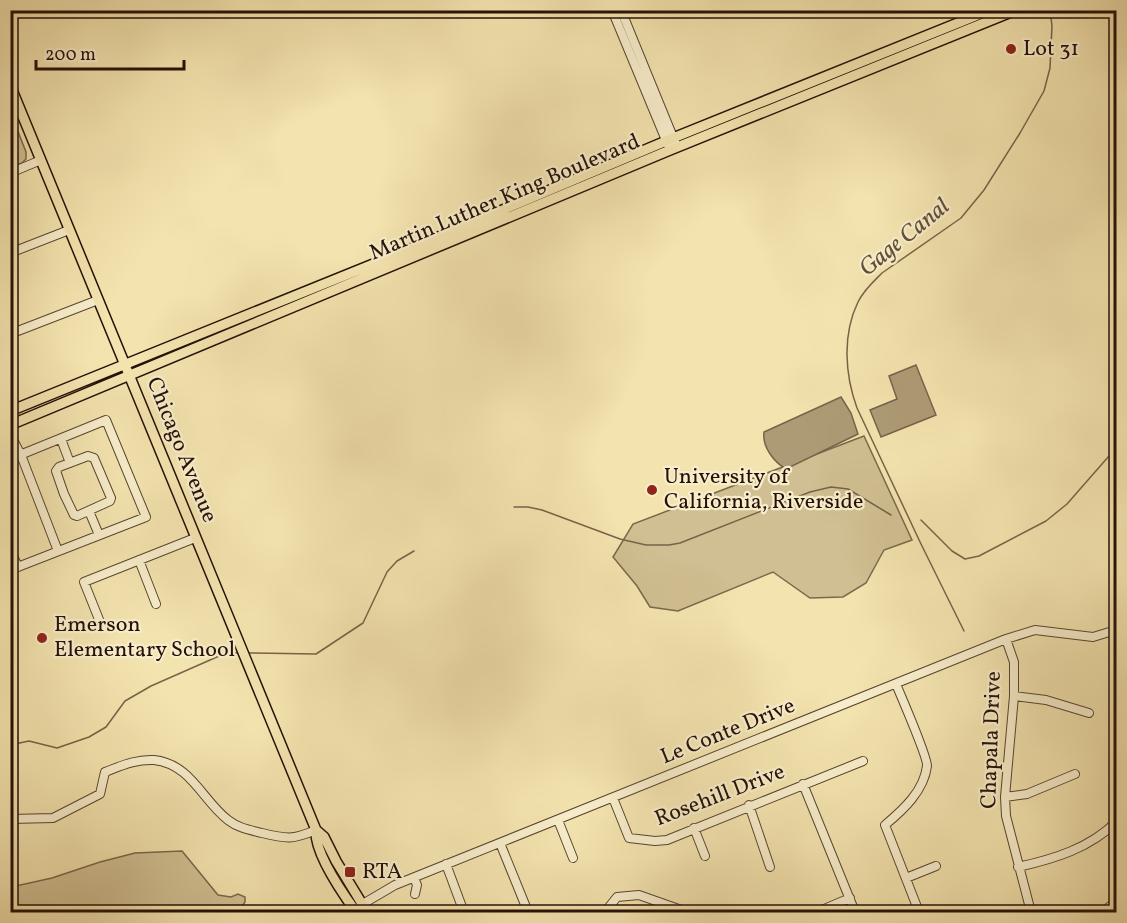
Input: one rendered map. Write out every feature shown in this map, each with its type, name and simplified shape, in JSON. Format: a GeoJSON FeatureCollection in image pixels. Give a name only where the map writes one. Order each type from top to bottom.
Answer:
{"type":"FeatureCollection","features":[{"type":"Feature","properties":{"kind":"main road","name":"Martin Luther King Boulevard"},"geometry":{"type":"LineString","coordinates":[[10,426],[413,259],[672,144],[990,10]]}},
{"type":"Feature","properties":{"kind":"main road","name":"Martin Luther King Boulevard"},"geometry":{"type":"LineString","coordinates":[[10,411],[672,144],[1016,10]]}},
{"type":"Feature","properties":{"kind":"main road","name":"Chicago Avenue"},"geometry":{"type":"LineString","coordinates":[[11,89],[316,830],[324,837],[361,910]]}},
{"type":"Feature","properties":{"kind":"main road","name":"Chicago Avenue"},"geometry":{"type":"LineString","coordinates":[[316,830],[315,839],[334,876],[361,910]]}},
{"type":"Feature","properties":{"kind":"street"},"geometry":{"type":"LineString","coordinates":[[612,10],[672,144]]}},
{"type":"Feature","properties":{"kind":"street"},"geometry":{"type":"LineString","coordinates":[[621,10],[672,144]]}},
{"type":"Feature","properties":{"kind":"street"},"geometry":{"type":"LineString","coordinates":[[10,173],[41,160]]}},
{"type":"Feature","properties":{"kind":"street"},"geometry":{"type":"LineString","coordinates":[[10,253],[69,230]]}},
{"type":"Feature","properties":{"kind":"street"},"geometry":{"type":"LineString","coordinates":[[10,334],[98,300]]}},
{"type":"Feature","properties":{"kind":"street"},"geometry":{"type":"LineString","coordinates":[[10,459],[106,420],[146,517],[14,569],[10,549]]}},
{"type":"Feature","properties":{"kind":"street"},"geometry":{"type":"LineString","coordinates":[[10,426],[22,449],[21,455]]}},
{"type":"Feature","properties":{"kind":"street"},"geometry":{"type":"LineString","coordinates":[[10,434],[21,455],[58,551]]}},
{"type":"Feature","properties":{"kind":"street"},"geometry":{"type":"LineString","coordinates":[[61,439],[70,463]]}},
{"type":"Feature","properties":{"kind":"street"},"geometry":{"type":"LineString","coordinates":[[91,456],[94,458],[110,501],[75,515],[56,471],[59,467],[70,463],[91,456]]}},
{"type":"Feature","properties":{"kind":"street"},"geometry":{"type":"LineString","coordinates":[[89,511],[99,536]]}},
{"type":"Feature","properties":{"kind":"street"},"geometry":{"type":"LineString","coordinates":[[102,627],[84,582],[195,538]]}},
{"type":"Feature","properties":{"kind":"street"},"geometry":{"type":"LineString","coordinates":[[139,560],[156,604]]}},
{"type":"Feature","properties":{"kind":"street","name":"Le Conte Drive"},"geometry":{"type":"LineString","coordinates":[[361,910],[383,891],[446,864],[1006,639],[1035,630],[1093,637],[1116,630]]}},
{"type":"Feature","properties":{"kind":"street","name":"Chapala Drive"},"geometry":{"type":"LineString","coordinates":[[1006,639],[1014,662],[1014,696],[1005,797],[1006,816],[1032,912]]}},
{"type":"Feature","properties":{"kind":"street"},"geometry":{"type":"LineString","coordinates":[[896,684],[928,764],[922,782],[905,809],[885,825],[919,912]]}},
{"type":"Feature","properties":{"kind":"street"},"geometry":{"type":"LineString","coordinates":[[1014,696],[1046,700],[1089,713]]}},
{"type":"Feature","properties":{"kind":"street"},"geometry":{"type":"LineString","coordinates":[[10,819],[59,816],[73,806],[100,794],[105,772],[136,761],[146,760],[164,762],[188,775],[226,818],[239,827],[289,839],[316,830]]}},
{"type":"Feature","properties":{"kind":"street","name":"Rosehill Drive"},"geometry":{"type":"LineString","coordinates":[[613,798],[629,838],[667,840],[864,760]]}},
{"type":"Feature","properties":{"kind":"street"},"geometry":{"type":"LineString","coordinates":[[1005,797],[1027,794],[1075,774]]}},
{"type":"Feature","properties":{"kind":"street"},"geometry":{"type":"LineString","coordinates":[[803,784],[855,912]]}},
{"type":"Feature","properties":{"kind":"street"},"geometry":{"type":"LineString","coordinates":[[749,805],[770,867]]}},
{"type":"Feature","properties":{"kind":"street"},"geometry":{"type":"LineString","coordinates":[[558,820],[573,858]]}},
{"type":"Feature","properties":{"kind":"street"},"geometry":{"type":"LineString","coordinates":[[1018,867],[1074,851],[1108,831],[1116,822]]}},
{"type":"Feature","properties":{"kind":"street"},"geometry":{"type":"LineString","coordinates":[[694,828],[705,856]]}},
{"type":"Feature","properties":{"kind":"street"},"geometry":{"type":"LineString","coordinates":[[500,843],[528,912]]}},
{"type":"Feature","properties":{"kind":"street"},"geometry":{"type":"LineString","coordinates":[[446,864],[462,907]]}},
{"type":"Feature","properties":{"kind":"street"},"geometry":{"type":"LineString","coordinates":[[906,878],[936,866]]}},
{"type":"Feature","properties":{"kind":"street"},"geometry":{"type":"LineString","coordinates":[[414,878],[417,885],[415,894]]}},
{"type":"Feature","properties":{"kind":"street"},"geometry":{"type":"LineString","coordinates":[[615,912],[606,910],[617,897],[639,895],[687,912]]}},
{"type":"Feature","properties":{"kind":"street"},"geometry":{"type":"LineString","coordinates":[[816,912],[850,898]]}},
{"type":"Feature","properties":{"kind":"street"},"geometry":{"type":"LineString","coordinates":[[1102,912],[1116,902]]}},
{"type":"Feature","properties":{"kind":"shaded area"},"geometry":{"type":"Polygon","coordinates":[[[11,114],[26,152],[26,159],[11,167],[11,114]]]}},
{"type":"Feature","properties":{"kind":"shaded area"},"geometry":{"type":"Polygon","coordinates":[[[916,365],[936,415],[881,437],[870,410],[897,399],[889,376],[916,365]]]}},
{"type":"Feature","properties":{"kind":"shaded area"},"geometry":{"type":"Polygon","coordinates":[[[841,397],[851,413],[858,434],[786,469],[777,462],[767,448],[764,432],[841,397]]]}},
{"type":"Feature","properties":{"kind":"shaded area"},"geometry":{"type":"Polygon","coordinates":[[[864,436],[912,540],[884,550],[866,583],[843,597],[810,598],[773,572],[678,611],[650,607],[637,586],[613,557],[633,524],[864,436]]]}},
{"type":"Feature","properties":{"kind":"shaded area"},"geometry":{"type":"Polygon","coordinates":[[[182,851],[218,895],[231,897],[238,894],[245,897],[241,912],[11,912],[11,887],[52,878],[135,853],[182,851]]]}},
{"type":"Feature","properties":{"kind":"waterway","name":"Gage Canal"},"geometry":{"type":"LineString","coordinates":[[964,631],[857,408],[848,369],[847,341],[853,315],[865,290],[882,273],[961,218],[984,190],[1020,133],[1044,91],[1050,68],[1052,26],[1050,10]]}},
{"type":"Feature","properties":{"kind":"waterway"},"geometry":{"type":"LineString","coordinates":[[921,520],[952,551],[965,559],[979,556],[1046,521],[1067,504],[1116,448]]}},
{"type":"Feature","properties":{"kind":"waterway"},"geometry":{"type":"LineString","coordinates":[[514,507],[542,510],[620,539],[646,545],[680,543],[810,492],[831,487],[848,489],[891,515]]}},
{"type":"Feature","properties":{"kind":"waterway"},"geometry":{"type":"LineString","coordinates":[[248,653],[316,654],[363,623],[387,572],[397,561],[414,551]]}},
{"type":"Feature","properties":{"kind":"waterway"},"geometry":{"type":"LineString","coordinates":[[10,745],[29,741],[57,748],[89,737],[106,727],[125,701],[151,686],[226,653],[240,653]]}},
{"type":"Feature","properties":{"kind":"place","name":"Lot 31"},"geometry":{"type":"Point","coordinates":[1011,49]}},
{"type":"Feature","properties":{"kind":"place","name":"University of California, Riverside"},"geometry":{"type":"Point","coordinates":[652,490]}},
{"type":"Feature","properties":{"kind":"place","name":"Emerson Elementary School"},"geometry":{"type":"Point","coordinates":[42,638]}},
{"type":"Feature","properties":{"kind":"place","name":"RTA"},"geometry":{"type":"Point","coordinates":[350,872]}}]}
